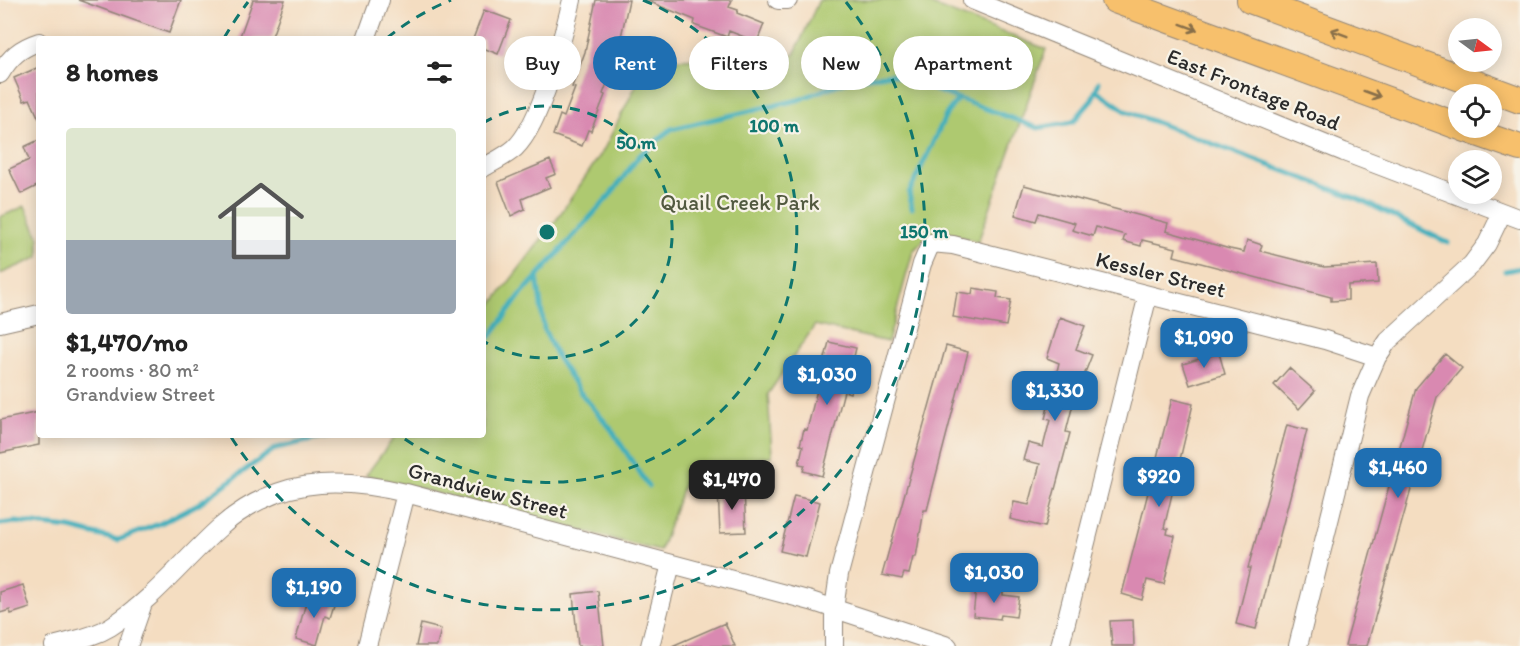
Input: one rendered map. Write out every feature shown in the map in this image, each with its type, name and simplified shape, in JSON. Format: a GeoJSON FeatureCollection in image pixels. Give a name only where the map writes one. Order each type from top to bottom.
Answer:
{"type":"FeatureCollection","features":[{"type":"Feature","properties":{"kind":"highway"},"geometry":{"type":"LineString","coordinates":[[1115,0],[1448,122]]}},
{"type":"Feature","properties":{"kind":"highway"},"geometry":{"type":"LineString","coordinates":[[1250,0],[1520,100]]}},
{"type":"Feature","properties":{"kind":"highway"},"geometry":{"type":"LineString","coordinates":[[1492,138],[1520,148]]}},
{"type":"Feature","properties":{"kind":"street"},"geometry":{"type":"LineString","coordinates":[[367,36],[380,0]]}},
{"type":"Feature","properties":{"kind":"street"},"geometry":{"type":"LineString","coordinates":[[486,166],[515,148],[527,128],[556,63],[573,0]]}},
{"type":"Feature","properties":{"kind":"street"},"geometry":{"type":"LineString","coordinates":[[778,0],[788,0]]}},
{"type":"Feature","properties":{"kind":"street","name":"East Frontage Road"},"geometry":{"type":"LineString","coordinates":[[972,0],[1344,152],[1520,219]]}},
{"type":"Feature","properties":{"kind":"street"},"geometry":{"type":"LineString","coordinates":[[0,74],[9,59],[35,43]]}},
{"type":"Feature","properties":{"kind":"street"},"geometry":{"type":"LineString","coordinates":[[1298,646],[1360,396],[1377,357],[1388,341],[1472,264],[1487,244],[1502,213]]}},
{"type":"Feature","properties":{"kind":"street","name":"Kessler Street"},"geometry":{"type":"LineString","coordinates":[[834,609],[845,550],[922,264],[931,243],[953,245],[1325,340],[1377,357]]}},
{"type":"Feature","properties":{"kind":"street"},"geometry":{"type":"LineString","coordinates":[[1060,646],[1148,295]]}},
{"type":"Feature","properties":{"kind":"street"},"geometry":{"type":"LineString","coordinates":[[0,323],[36,316]]}},
{"type":"Feature","properties":{"kind":"street","name":"Grandview Street"},"geometry":{"type":"LineString","coordinates":[[54,646],[82,643],[110,628],[143,603],[237,513],[269,495],[291,488],[328,482],[372,484],[834,609],[948,646]]}},
{"type":"Feature","properties":{"kind":"street"},"geometry":{"type":"LineString","coordinates":[[367,646],[406,493]]}},
{"type":"Feature","properties":{"kind":"street"},"geometry":{"type":"LineString","coordinates":[[650,646],[671,564]]}},
{"type":"Feature","properties":{"kind":"street"},"geometry":{"type":"LineString","coordinates":[[128,646],[143,603]]}},
{"type":"Feature","properties":{"kind":"street"},"geometry":{"type":"LineString","coordinates":[[834,609],[834,646]]}},
{"type":"Feature","properties":{"kind":"green space","name":"Quail Creek Park"},"geometry":{"type":"Polygon","coordinates":[[[819,0],[919,0],[1012,36],[893,36],[893,90],[1032,90],[978,242],[947,232],[925,239],[913,251],[888,342],[815,325],[768,394],[772,456],[687,475],[660,551],[366,475],[394,438],[486,438],[486,312],[557,219],[603,151],[634,90],[677,90],[677,59],[689,59],[689,90],[789,90],[789,55],[794,55],[801,40],[801,90],[881,90],[881,36],[803,36],[819,0]]]}},
{"type":"Feature","properties":{"kind":"green space","name":"Quail Creek Park"},"geometry":{"type":"Polygon","coordinates":[[[1033,44],[1046,49],[1033,86],[1033,44]]]}},
{"type":"Feature","properties":{"kind":"green space"},"geometry":{"type":"Polygon","coordinates":[[[25,206],[36,230],[36,258],[0,274],[0,217],[25,206]]]}},
{"type":"Feature","properties":{"kind":"building"},"geometry":{"type":"Polygon","coordinates":[[[78,0],[181,0],[169,33],[78,0]]]}},
{"type":"Feature","properties":{"kind":"building"},"geometry":{"type":"Polygon","coordinates":[[[253,0],[285,0],[272,36],[240,36],[253,0]]]}},
{"type":"Feature","properties":{"kind":"building"},"geometry":{"type":"Polygon","coordinates":[[[596,0],[629,0],[621,36],[593,36],[593,90],[605,90],[603,94],[605,95],[591,131],[588,130],[582,146],[553,135],[560,115],[564,117],[574,90],[581,90],[581,63],[596,0]]]}},
{"type":"Feature","properties":{"kind":"building"},"geometry":{"type":"Polygon","coordinates":[[[645,0],[732,0],[729,7],[738,10],[737,13],[764,24],[759,36],[742,36],[729,31],[727,36],[724,36],[694,25],[695,20],[645,0]]]}},
{"type":"Feature","properties":{"kind":"building"},"geometry":{"type":"Polygon","coordinates":[[[484,10],[511,20],[498,54],[486,49],[486,36],[474,36],[484,10]]]}},
{"type":"Feature","properties":{"kind":"building"},"geometry":{"type":"Polygon","coordinates":[[[36,68],[36,112],[30,99],[24,101],[14,78],[36,68]]]}},
{"type":"Feature","properties":{"kind":"building"},"geometry":{"type":"Polygon","coordinates":[[[36,141],[36,186],[21,194],[9,169],[29,160],[24,147],[36,141]]]}},
{"type":"Feature","properties":{"kind":"building"},"geometry":{"type":"Polygon","coordinates":[[[550,160],[556,174],[546,178],[550,187],[522,199],[525,209],[511,216],[498,182],[550,160]]]}},
{"type":"Feature","properties":{"kind":"building"},"geometry":{"type":"Polygon","coordinates":[[[1024,185],[1168,223],[1166,231],[1230,249],[1244,252],[1247,240],[1262,245],[1260,251],[1324,267],[1377,264],[1378,283],[1348,285],[1348,300],[1331,301],[1331,297],[1174,256],[1176,248],[1142,240],[1141,246],[1123,241],[1125,235],[1096,227],[1093,236],[1072,230],[1075,223],[1039,213],[1036,221],[1015,215],[1024,185]]]}},
{"type":"Feature","properties":{"kind":"building"},"geometry":{"type":"Polygon","coordinates":[[[973,288],[998,292],[997,298],[1011,300],[1006,326],[953,317],[957,292],[972,294],[973,288]]]}},
{"type":"Feature","properties":{"kind":"building"},"geometry":{"type":"Polygon","coordinates":[[[1060,317],[1085,326],[1076,349],[1092,355],[1081,383],[1084,383],[1078,405],[1073,404],[1066,432],[1070,433],[1045,527],[1010,519],[1014,502],[1029,505],[1040,464],[1023,460],[1028,443],[1043,447],[1050,420],[1045,419],[1059,363],[1047,358],[1060,317]]]}},
{"type":"Feature","properties":{"kind":"building"},"geometry":{"type":"Polygon","coordinates":[[[829,342],[856,348],[853,361],[858,362],[850,393],[844,391],[822,476],[803,471],[805,465],[799,464],[803,446],[800,445],[804,429],[807,430],[829,342]]]}},
{"type":"Feature","properties":{"kind":"building"},"geometry":{"type":"Polygon","coordinates":[[[946,346],[968,352],[927,510],[924,510],[916,557],[913,557],[909,574],[904,573],[902,579],[882,575],[946,346]]]}},
{"type":"Feature","properties":{"kind":"building"},"geometry":{"type":"Polygon","coordinates":[[[1219,353],[1225,374],[1190,385],[1183,364],[1219,353]]]}},
{"type":"Feature","properties":{"kind":"building"},"geometry":{"type":"Polygon","coordinates":[[[1445,354],[1462,368],[1437,397],[1367,646],[1345,646],[1416,388],[1445,354]]]}},
{"type":"Feature","properties":{"kind":"building"},"geometry":{"type":"Polygon","coordinates":[[[1289,368],[1315,391],[1299,409],[1274,385],[1289,368]]]}},
{"type":"Feature","properties":{"kind":"building"},"geometry":{"type":"Polygon","coordinates":[[[1172,399],[1193,404],[1164,528],[1168,529],[1167,534],[1175,536],[1164,584],[1147,580],[1142,600],[1122,594],[1172,399]]]}},
{"type":"Feature","properties":{"kind":"building"},"geometry":{"type":"Polygon","coordinates":[[[36,413],[36,438],[39,438],[39,445],[0,453],[0,420],[36,413]]]}},
{"type":"Feature","properties":{"kind":"building"},"geometry":{"type":"Polygon","coordinates":[[[1287,425],[1307,430],[1256,629],[1236,624],[1250,568],[1248,568],[1287,425]]]}},
{"type":"Feature","properties":{"kind":"building"},"geometry":{"type":"Polygon","coordinates":[[[744,489],[746,532],[720,533],[718,490],[744,489]]]}},
{"type":"Feature","properties":{"kind":"building"},"geometry":{"type":"Polygon","coordinates":[[[794,496],[820,502],[806,557],[780,551],[794,496]]]}},
{"type":"Feature","properties":{"kind":"building"},"geometry":{"type":"Polygon","coordinates":[[[23,585],[30,608],[11,614],[10,610],[0,613],[0,592],[23,585]]]}},
{"type":"Feature","properties":{"kind":"building"},"geometry":{"type":"Polygon","coordinates":[[[976,588],[1003,591],[1003,595],[1019,597],[1016,617],[1001,615],[1000,619],[973,616],[976,588]]]}},
{"type":"Feature","properties":{"kind":"building"},"geometry":{"type":"Polygon","coordinates":[[[598,591],[604,646],[578,646],[573,594],[598,591]]]}},
{"type":"Feature","properties":{"kind":"building"},"geometry":{"type":"Polygon","coordinates":[[[308,595],[335,602],[330,618],[325,616],[317,645],[296,639],[308,595]]]}},
{"type":"Feature","properties":{"kind":"building"},"geometry":{"type":"Polygon","coordinates":[[[1133,620],[1134,646],[1112,646],[1110,621],[1133,620]]]}},
{"type":"Feature","properties":{"kind":"building"},"geometry":{"type":"Polygon","coordinates":[[[725,623],[735,646],[672,646],[725,623]]]}},
{"type":"Feature","properties":{"kind":"building"},"geometry":{"type":"Polygon","coordinates":[[[421,624],[441,629],[437,646],[416,646],[421,624]]]}},
{"type":"Feature","properties":{"kind":"waterway"},"geometry":{"type":"LineString","coordinates":[[486,339],[519,297],[611,194],[639,156],[671,129],[798,100],[852,79],[892,74],[1038,128],[1073,122],[1092,100],[1099,82]]}},
{"type":"Feature","properties":{"kind":"waterway"},"geometry":{"type":"LineString","coordinates":[[1096,90],[1126,111],[1361,200],[1448,243]]}},
{"type":"Feature","properties":{"kind":"waterway"},"geometry":{"type":"LineString","coordinates":[[912,208],[909,193],[947,113],[957,100]]}},
{"type":"Feature","properties":{"kind":"waterway"},"geometry":{"type":"LineString","coordinates":[[1505,271],[1520,268]]}},
{"type":"Feature","properties":{"kind":"waterway"},"geometry":{"type":"LineString","coordinates":[[537,276],[544,329],[557,357],[580,392],[611,429],[648,486]]}},
{"type":"Feature","properties":{"kind":"waterway"},"geometry":{"type":"LineString","coordinates":[[0,524],[16,522],[70,528],[118,540],[161,523],[198,504],[276,448],[321,438]]}}]}
